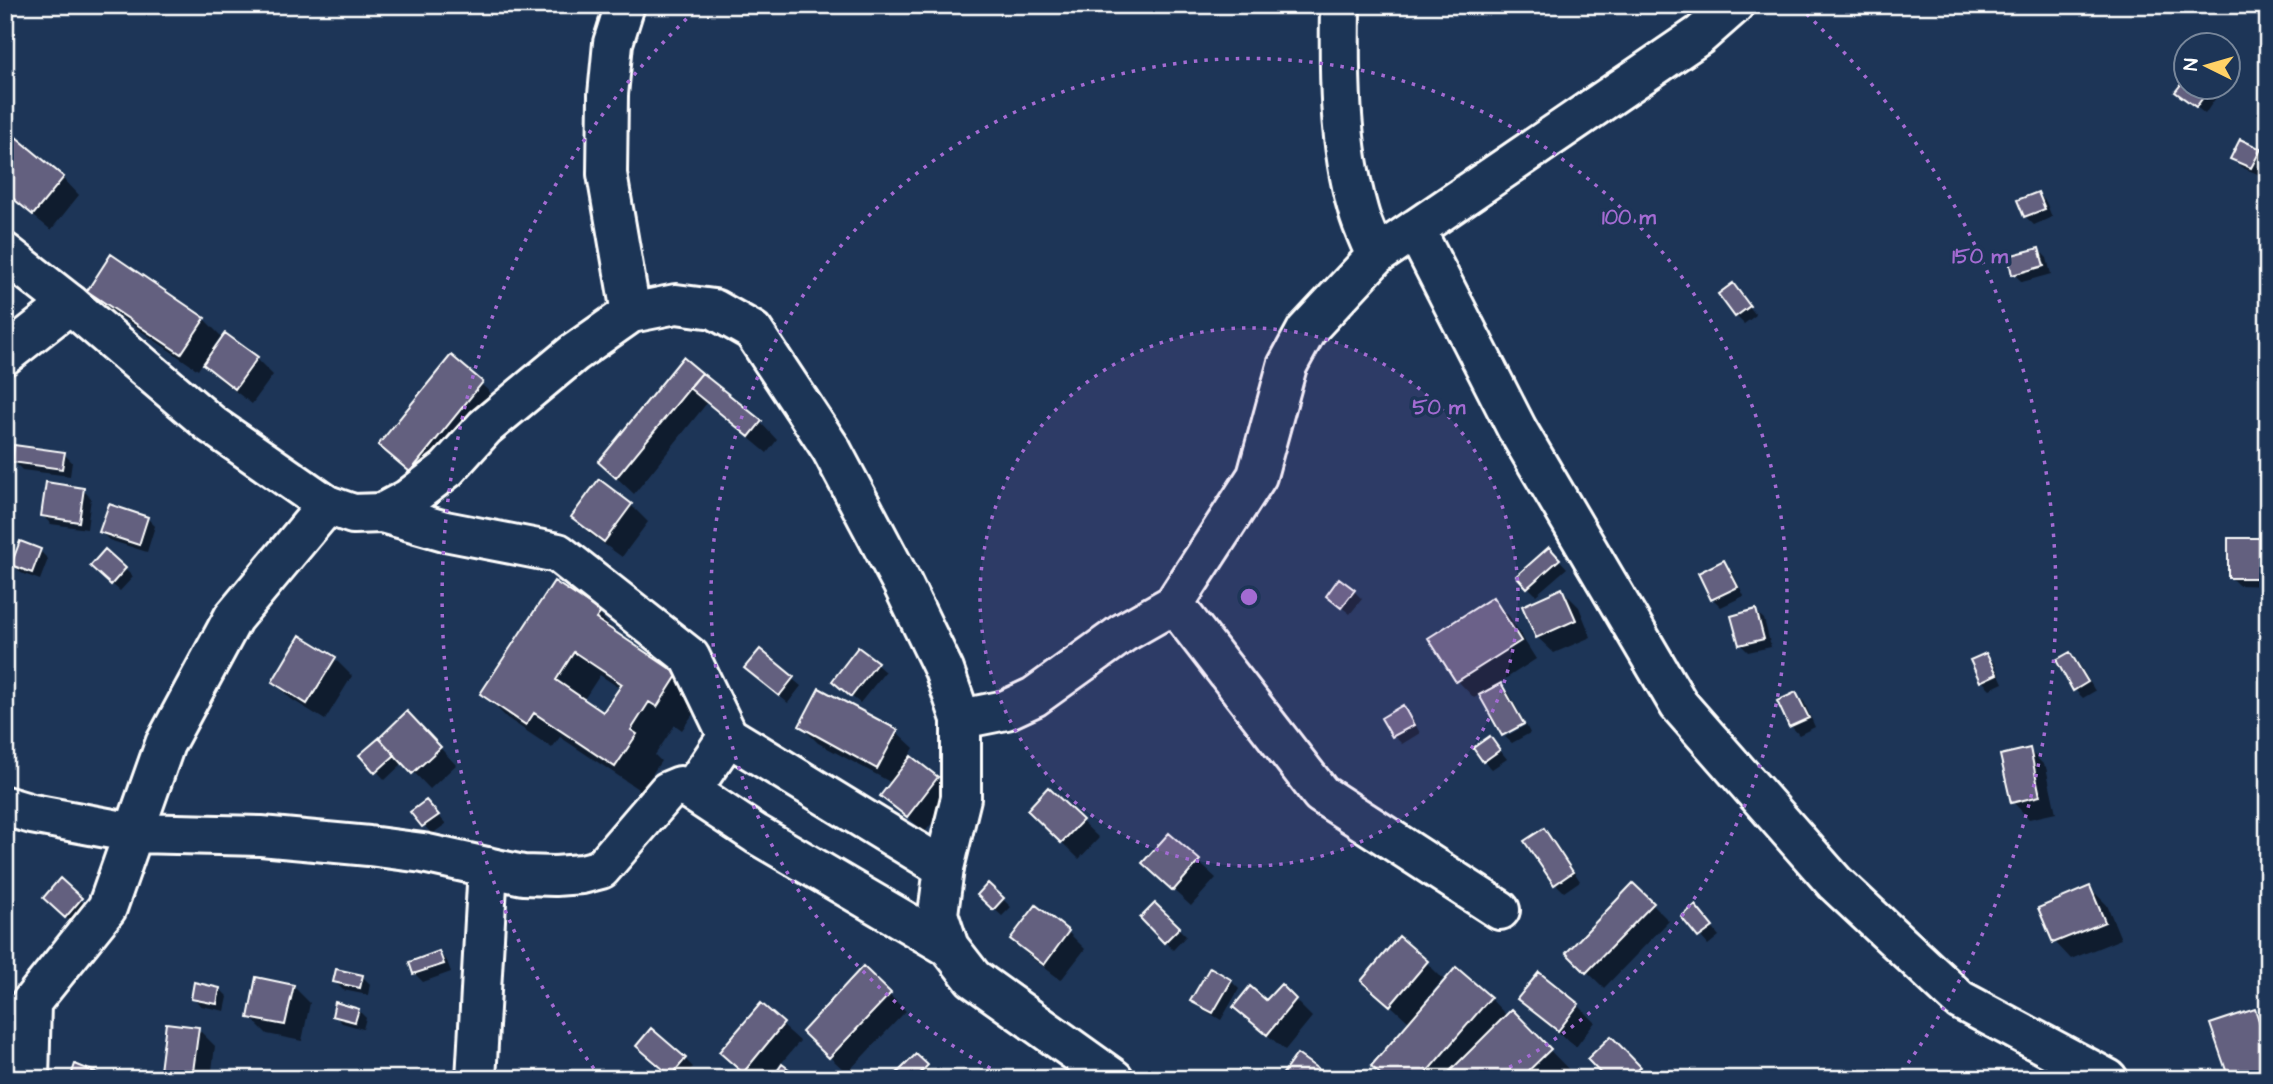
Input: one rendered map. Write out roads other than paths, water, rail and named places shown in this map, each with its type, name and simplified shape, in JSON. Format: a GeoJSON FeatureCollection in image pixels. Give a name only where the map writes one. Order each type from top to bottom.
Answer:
{"type":"FeatureCollection","features":[{"type":"Feature","properties":{"kind":"street"},"geometry":{"type":"LineString","coordinates":[[625,5],[613,43],[608,95],[607,174],[631,313]]}},
{"type":"Feature","properties":{"kind":"street"},"geometry":{"type":"LineString","coordinates":[[1340,5],[1339,79],[1348,160],[1358,211],[1376,256]]}},
{"type":"Feature","properties":{"kind":"street"},"geometry":{"type":"LineString","coordinates":[[961,719],[1006,710],[1034,697],[1123,633],[1174,604],[1257,476],[1287,366],[1306,331],[1376,256],[1700,35],[1734,5]]}},
{"type":"Feature","properties":{"kind":"street"},"geometry":{"type":"LineString","coordinates":[[1415,229],[1517,429],[1679,705],[1835,883],[1960,1000],[2109,1079]]}},
{"type":"Feature","properties":{"kind":"street"},"geometry":{"type":"LineString","coordinates":[[5,253],[70,304],[212,425],[327,505],[353,514],[382,513],[444,531],[558,552],[690,657],[728,736],[944,868]]}},
{"type":"Feature","properties":{"kind":"street"},"geometry":{"type":"LineString","coordinates":[[5,355],[70,304]]}},
{"type":"Feature","properties":{"kind":"street"},"geometry":{"type":"LineString","coordinates":[[382,513],[408,499],[447,469],[485,427],[574,352],[631,313],[676,304],[714,309],[753,331],[831,449],[902,583],[944,670],[961,719],[961,798],[944,868],[937,914],[949,947],[973,978],[1114,1079]]}},
{"type":"Feature","properties":{"kind":"street"},"geometry":{"type":"LineString","coordinates":[[5,1035],[107,908],[165,744],[233,618],[327,505]]}},
{"type":"Feature","properties":{"kind":"street"},"geometry":{"type":"LineString","coordinates":[[1174,604],[1321,794],[1500,911]]}},
{"type":"Feature","properties":{"kind":"street"},"geometry":{"type":"LineString","coordinates":[[691,791],[728,736]]}},
{"type":"Feature","properties":{"kind":"street"},"geometry":{"type":"LineString","coordinates":[[5,806],[32,814],[134,833],[261,836],[369,846],[424,853],[523,874],[555,876],[601,869],[668,791],[680,786],[756,834],[949,947]]}},
{"type":"Feature","properties":{"kind":"street"},"geometry":{"type":"LineString","coordinates":[[476,1079],[488,867]]}},
{"type":"Feature","properties":{"kind":"street"},"geometry":{"type":"LineString","coordinates":[[29,1079],[31,1004]]}}]}
